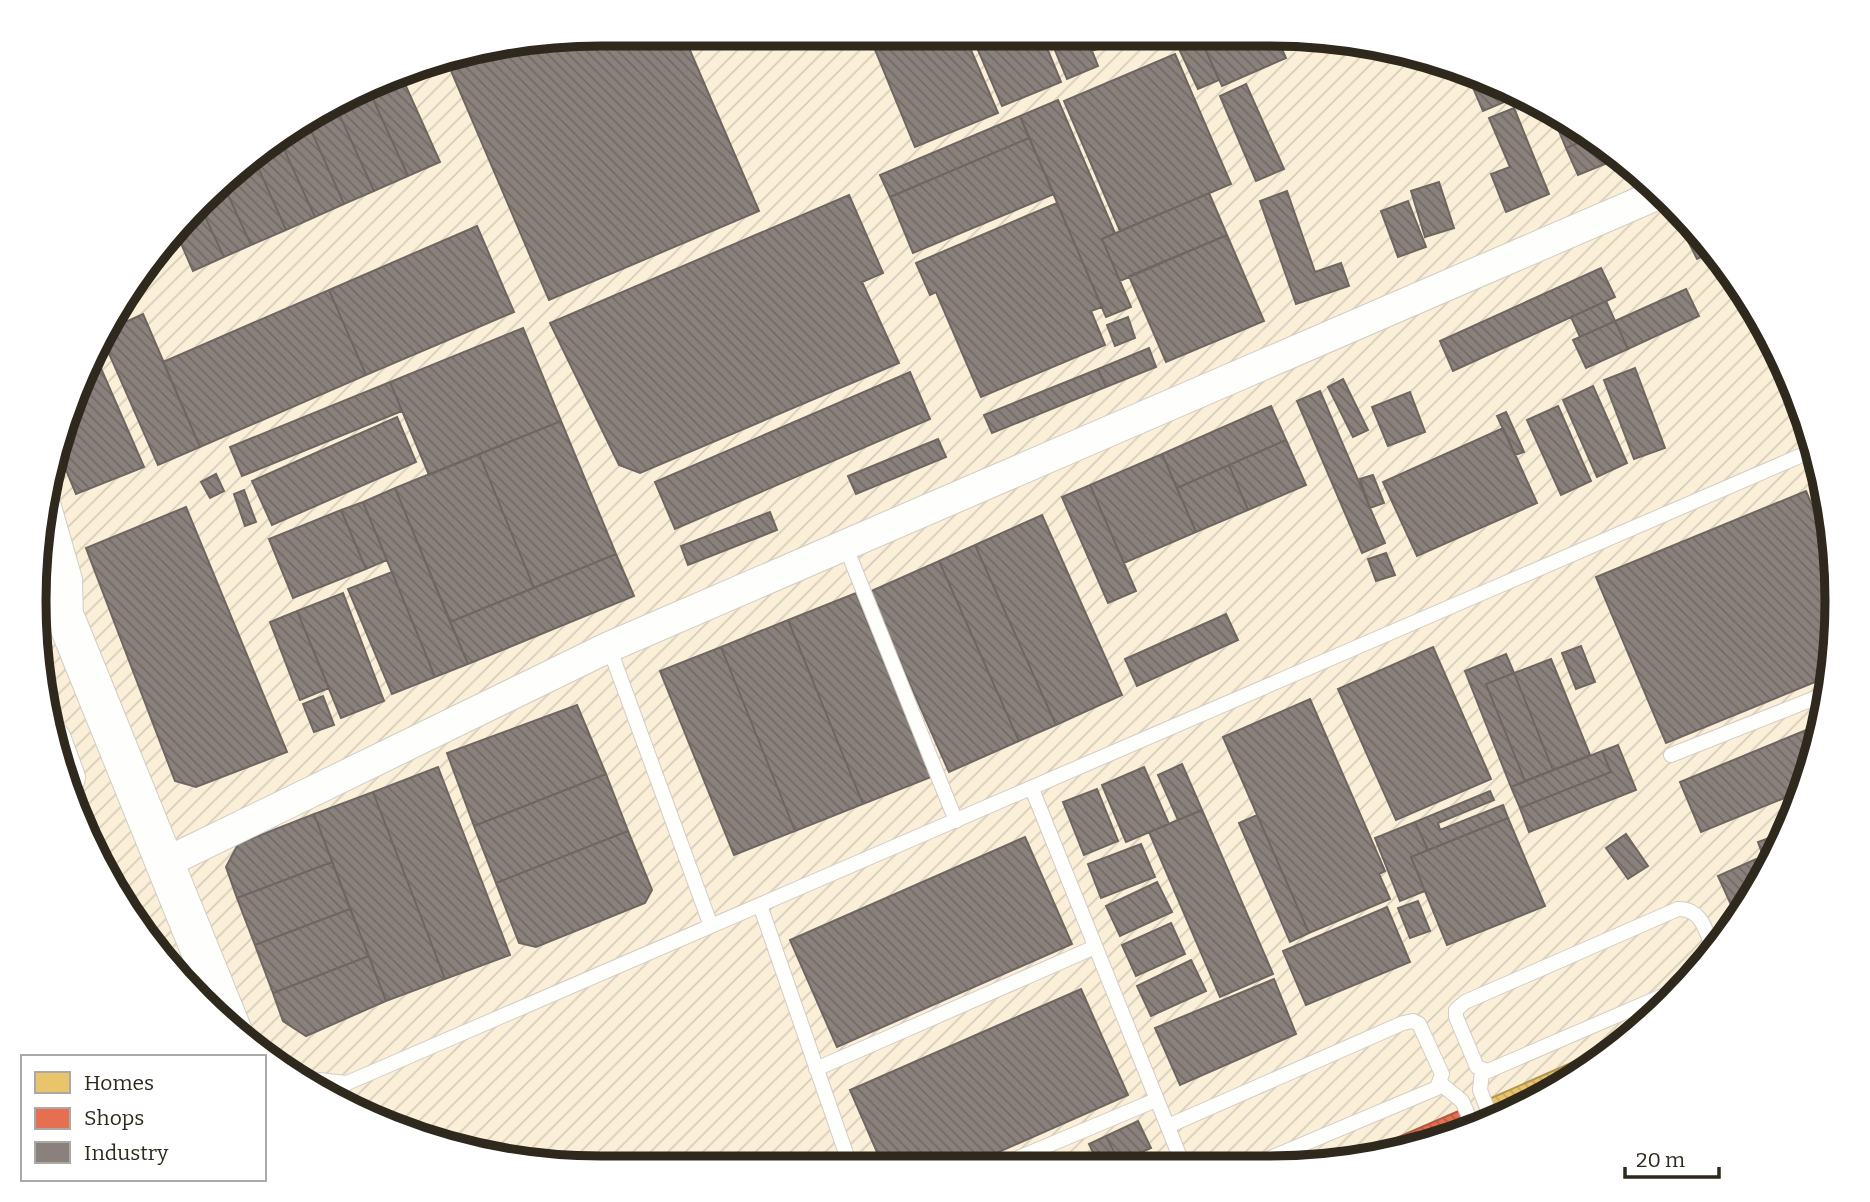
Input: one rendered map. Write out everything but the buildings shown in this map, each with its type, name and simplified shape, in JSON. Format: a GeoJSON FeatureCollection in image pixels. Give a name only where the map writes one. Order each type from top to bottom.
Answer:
{"type":"FeatureCollection","features":[{"type":"Feature","properties":{"kind":"highway"},"geometry":{"type":"LineString","coordinates":[[47,582],[68,624],[223,1008]]}},
{"type":"Feature","properties":{"kind":"street"},"geometry":{"type":"LineString","coordinates":[[165,863],[609,648],[1650,197]]}},
{"type":"Feature","properties":{"kind":"street"},"geometry":{"type":"LineString","coordinates":[[51,524],[67,580],[68,624]]}},
{"type":"Feature","properties":{"kind":"lane"},"geometry":{"type":"LineString","coordinates":[[339,1091],[347,1083],[1805,454]]}},
{"type":"Feature","properties":{"kind":"lane"},"geometry":{"type":"LineString","coordinates":[[845,545],[956,821]]}},
{"type":"Feature","properties":{"kind":"lane"},"geometry":{"type":"LineString","coordinates":[[609,648],[711,926]]}},
{"type":"Feature","properties":{"kind":"lane"},"geometry":{"type":"LineString","coordinates":[[1671,755],[1816,698]]}},
{"type":"Feature","properties":{"kind":"lane"},"geometry":{"type":"LineString","coordinates":[[1031,789],[1179,1156]]}},
{"type":"Feature","properties":{"kind":"lane"},"geometry":{"type":"LineString","coordinates":[[760,905],[846,1156]]}},
{"type":"Feature","properties":{"kind":"lane"},"geometry":{"type":"LineString","coordinates":[[1658,998],[1493,1069],[1482,1071],[1477,1067],[1456,1017],[1456,1010],[1465,1002],[1678,909],[1693,911],[1698,915],[1709,940]]}},
{"type":"Feature","properties":{"kind":"lane"},"geometry":{"type":"LineString","coordinates":[[816,1069],[1095,947]]}},
{"type":"Feature","properties":{"kind":"lane"},"geometry":{"type":"LineString","coordinates":[[1168,1126],[1408,1021],[1419,1024],[1423,1030],[1442,1074],[1441,1084]]}},
{"type":"Feature","properties":{"kind":"lane"},"geometry":{"type":"LineString","coordinates":[[1482,1071],[1480,1090],[1488,1111]]}},
{"type":"Feature","properties":{"kind":"lane"},"geometry":{"type":"LineString","coordinates":[[320,1080],[347,1083]]}},
{"type":"Feature","properties":{"kind":"lane"},"geometry":{"type":"LineString","coordinates":[[1441,1084],[1462,1101],[1470,1119]]}},
{"type":"Feature","properties":{"kind":"lane"},"geometry":{"type":"LineString","coordinates":[[1275,1156],[1441,1084]]}},
{"type":"Feature","properties":{"kind":"lane"},"geometry":{"type":"LineString","coordinates":[[1023,1156],[1157,1100]]}},
{"type":"Feature","properties":{"kind":"shaded area"},"geometry":{"type":"Polygon","coordinates":[[[601,46],[1269,46],[1342,50],[1413,64],[1482,88],[1547,120],[1607,160],[1662,208],[1687,235],[1731,292],[1750,323],[1782,388],[1795,422],[1806,457],[1820,528],[1825,601],[1823,637],[1820,674],[1806,745],[1782,814],[1767,847],[1731,910],[1710,939],[1662,994],[1635,1019],[1578,1063],[1547,1082],[1482,1114],[1413,1138],[1342,1152],[1305,1155],[601,1156],[528,1152],[457,1138],[388,1114],[323,1082],[263,1042],[208,994],[160,939],[139,910],[103,847],[75,780],[56,709],[47,637],[50,528],[64,457],[88,388],[103,355],[139,292],[183,235],[235,183],[292,139],[355,103],[388,88],[457,64],[528,50],[601,46]]]}}]}
